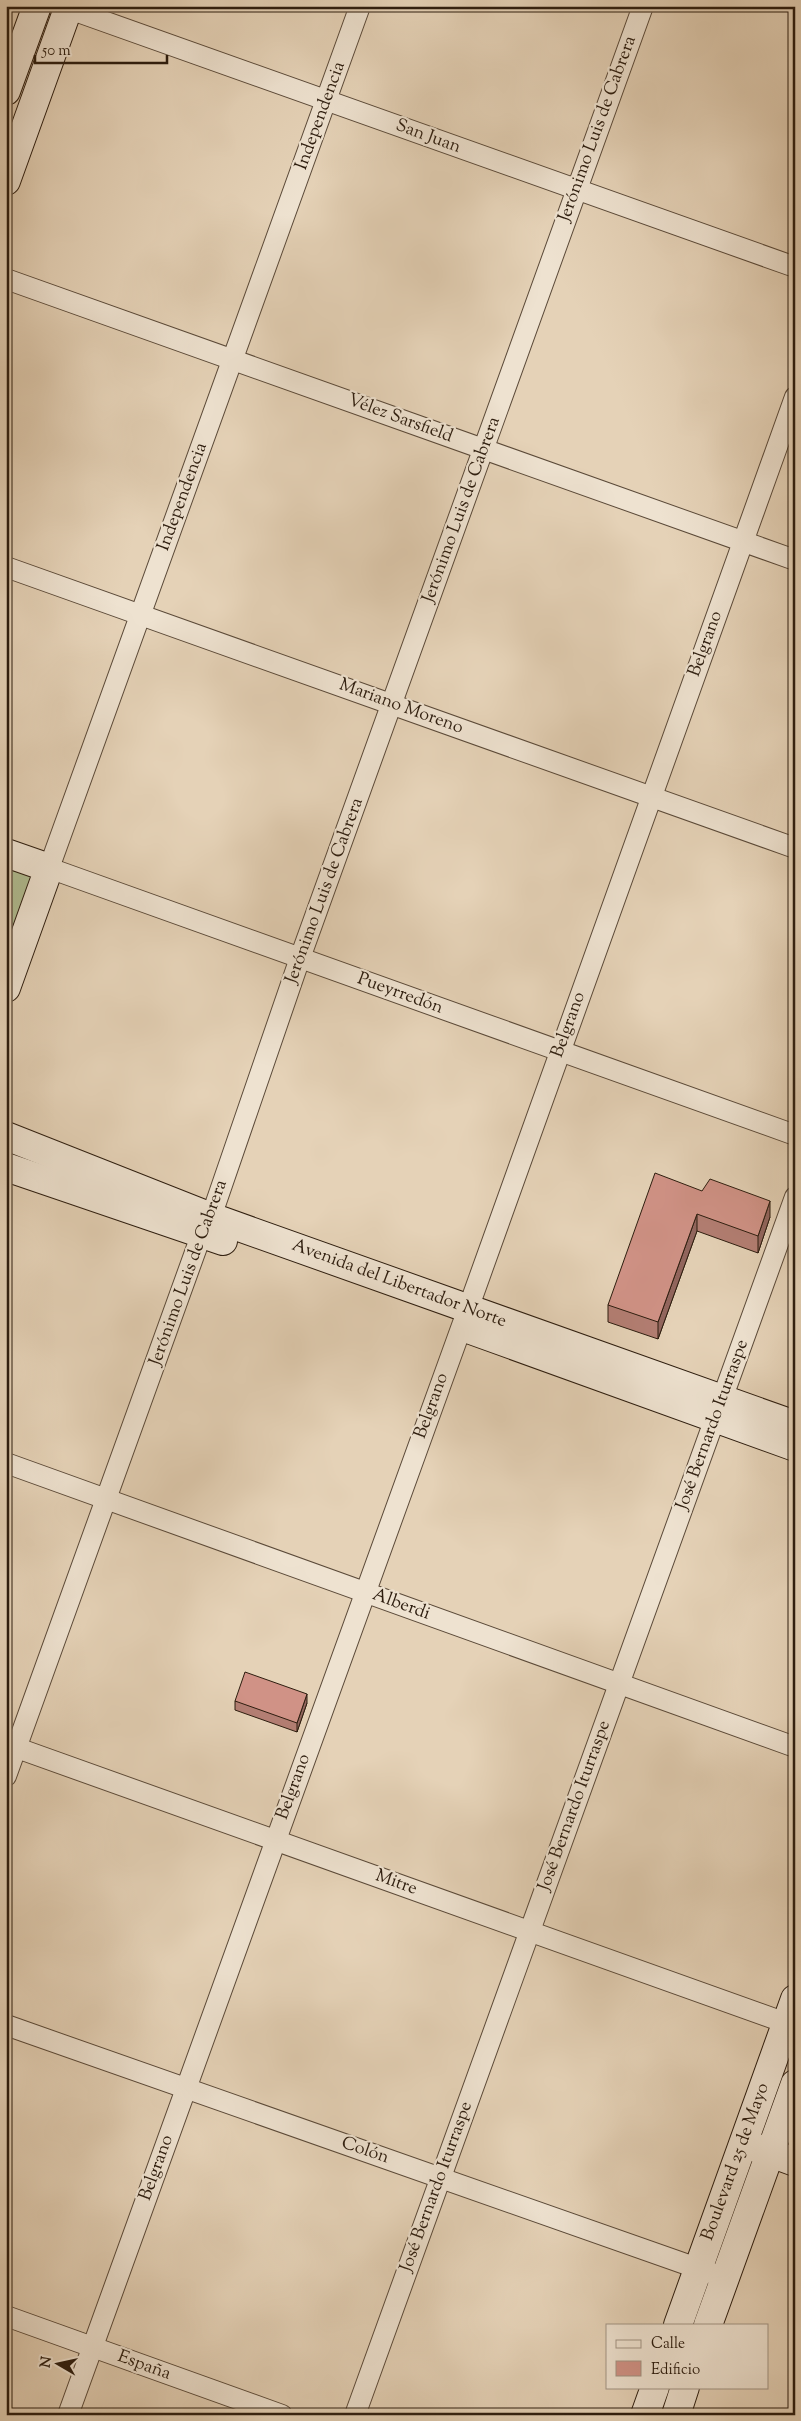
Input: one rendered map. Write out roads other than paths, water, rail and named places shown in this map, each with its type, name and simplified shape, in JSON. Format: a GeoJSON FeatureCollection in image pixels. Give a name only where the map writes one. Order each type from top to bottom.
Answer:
{"type":"FeatureCollection","features":[{"type":"Feature","properties":{"kind":"main road"},"geometry":{"type":"LineString","coordinates":[[6,91],[37,6]]}},
{"type":"Feature","properties":{"kind":"main road"},"geometry":{"type":"LineString","coordinates":[[6,182],[66,7]]}},
{"type":"Feature","properties":{"kind":"main road","name":"Pueyrredón"},"geometry":{"type":"LineString","coordinates":[[6,853],[49,868]]}},
{"type":"Feature","properties":{"kind":"main road","name":"Independencia"},"geometry":{"type":"LineString","coordinates":[[6,988],[49,868]]}},
{"type":"Feature","properties":{"kind":"main road","name":"Avenida del Libertador Norte"},"geometry":{"type":"LineString","coordinates":[[6,1136],[207,1225]]}},
{"type":"Feature","properties":{"kind":"main road","name":"Avenida del Libertador Norte"},"geometry":{"type":"LineString","coordinates":[[6,1167],[207,1225],[719,1409],[795,1447]]}},
{"type":"Feature","properties":{"kind":"main road","name":"Avenida del Libertador Norte"},"geometry":{"type":"LineString","coordinates":[[719,1409],[795,1425]]}},
{"type":"Feature","properties":{"kind":"main road","name":"Boulevard 25 de Mayo"},"geometry":{"type":"LineString","coordinates":[[678,2324],[743,2143],[792,2016]]}},
{"type":"Feature","properties":{"kind":"main road","name":"Boulevard 25 de Mayo"},"geometry":{"type":"LineString","coordinates":[[708,2324],[725,2278],[782,2157],[795,2084]]}},
{"type":"Feature","properties":{"kind":"main road"},"geometry":{"type":"LineString","coordinates":[[743,2143],[782,2157]]}},
{"type":"Feature","properties":{"kind":"main road"},"geometry":{"type":"LineString","coordinates":[[645,2415],[655,2388]]}},
{"type":"Feature","properties":{"kind":"main road"},"geometry":{"type":"LineString","coordinates":[[676,2415],[685,2388]]}},
{"type":"Feature","properties":{"kind":"street","name":"Independencia"},"geometry":{"type":"LineString","coordinates":[[49,868],[360,6]]}},
{"type":"Feature","properties":{"kind":"street","name":"Jerónimo Luis de Cabrera"},"geometry":{"type":"LineString","coordinates":[[6,1776],[11,1746],[106,1499],[207,1225],[300,958],[642,6]]}},
{"type":"Feature","properties":{"kind":"street","name":"San Juan"},"geometry":{"type":"LineString","coordinates":[[66,7],[795,267]]}},
{"type":"Feature","properties":{"kind":"street","name":"Vélez Sarsfield"},"geometry":{"type":"LineString","coordinates":[[6,279],[795,560]]}},
{"type":"Feature","properties":{"kind":"street","name":"Belgrano"},"geometry":{"type":"LineString","coordinates":[[68,2415],[364,1592],[465,1318],[559,1051],[795,397]]}},
{"type":"Feature","properties":{"kind":"street","name":"Mariano Moreno"},"geometry":{"type":"LineString","coordinates":[[6,567],[795,848]]}},
{"type":"Feature","properties":{"kind":"street","name":"Pueyrredón"},"geometry":{"type":"LineString","coordinates":[[49,868],[795,1134]]}},
{"type":"Feature","properties":{"kind":"street","name":"José Bernardo Iturraspe"},"geometry":{"type":"LineString","coordinates":[[355,2415],[795,1197]]}},
{"type":"Feature","properties":{"kind":"street","name":"Alberdi"},"geometry":{"type":"LineString","coordinates":[[6,1463],[795,1747]]}},
{"type":"Feature","properties":{"kind":"street","name":"Mitre"},"geometry":{"type":"LineString","coordinates":[[11,1746],[530,1931],[792,2016]]}},
{"type":"Feature","properties":{"kind":"street","name":"Colón"},"geometry":{"type":"LineString","coordinates":[[6,2025],[725,2278]]}},
{"type":"Feature","properties":{"kind":"street","name":"España"},"geometry":{"type":"LineString","coordinates":[[6,2316],[282,2415]]}}]}
